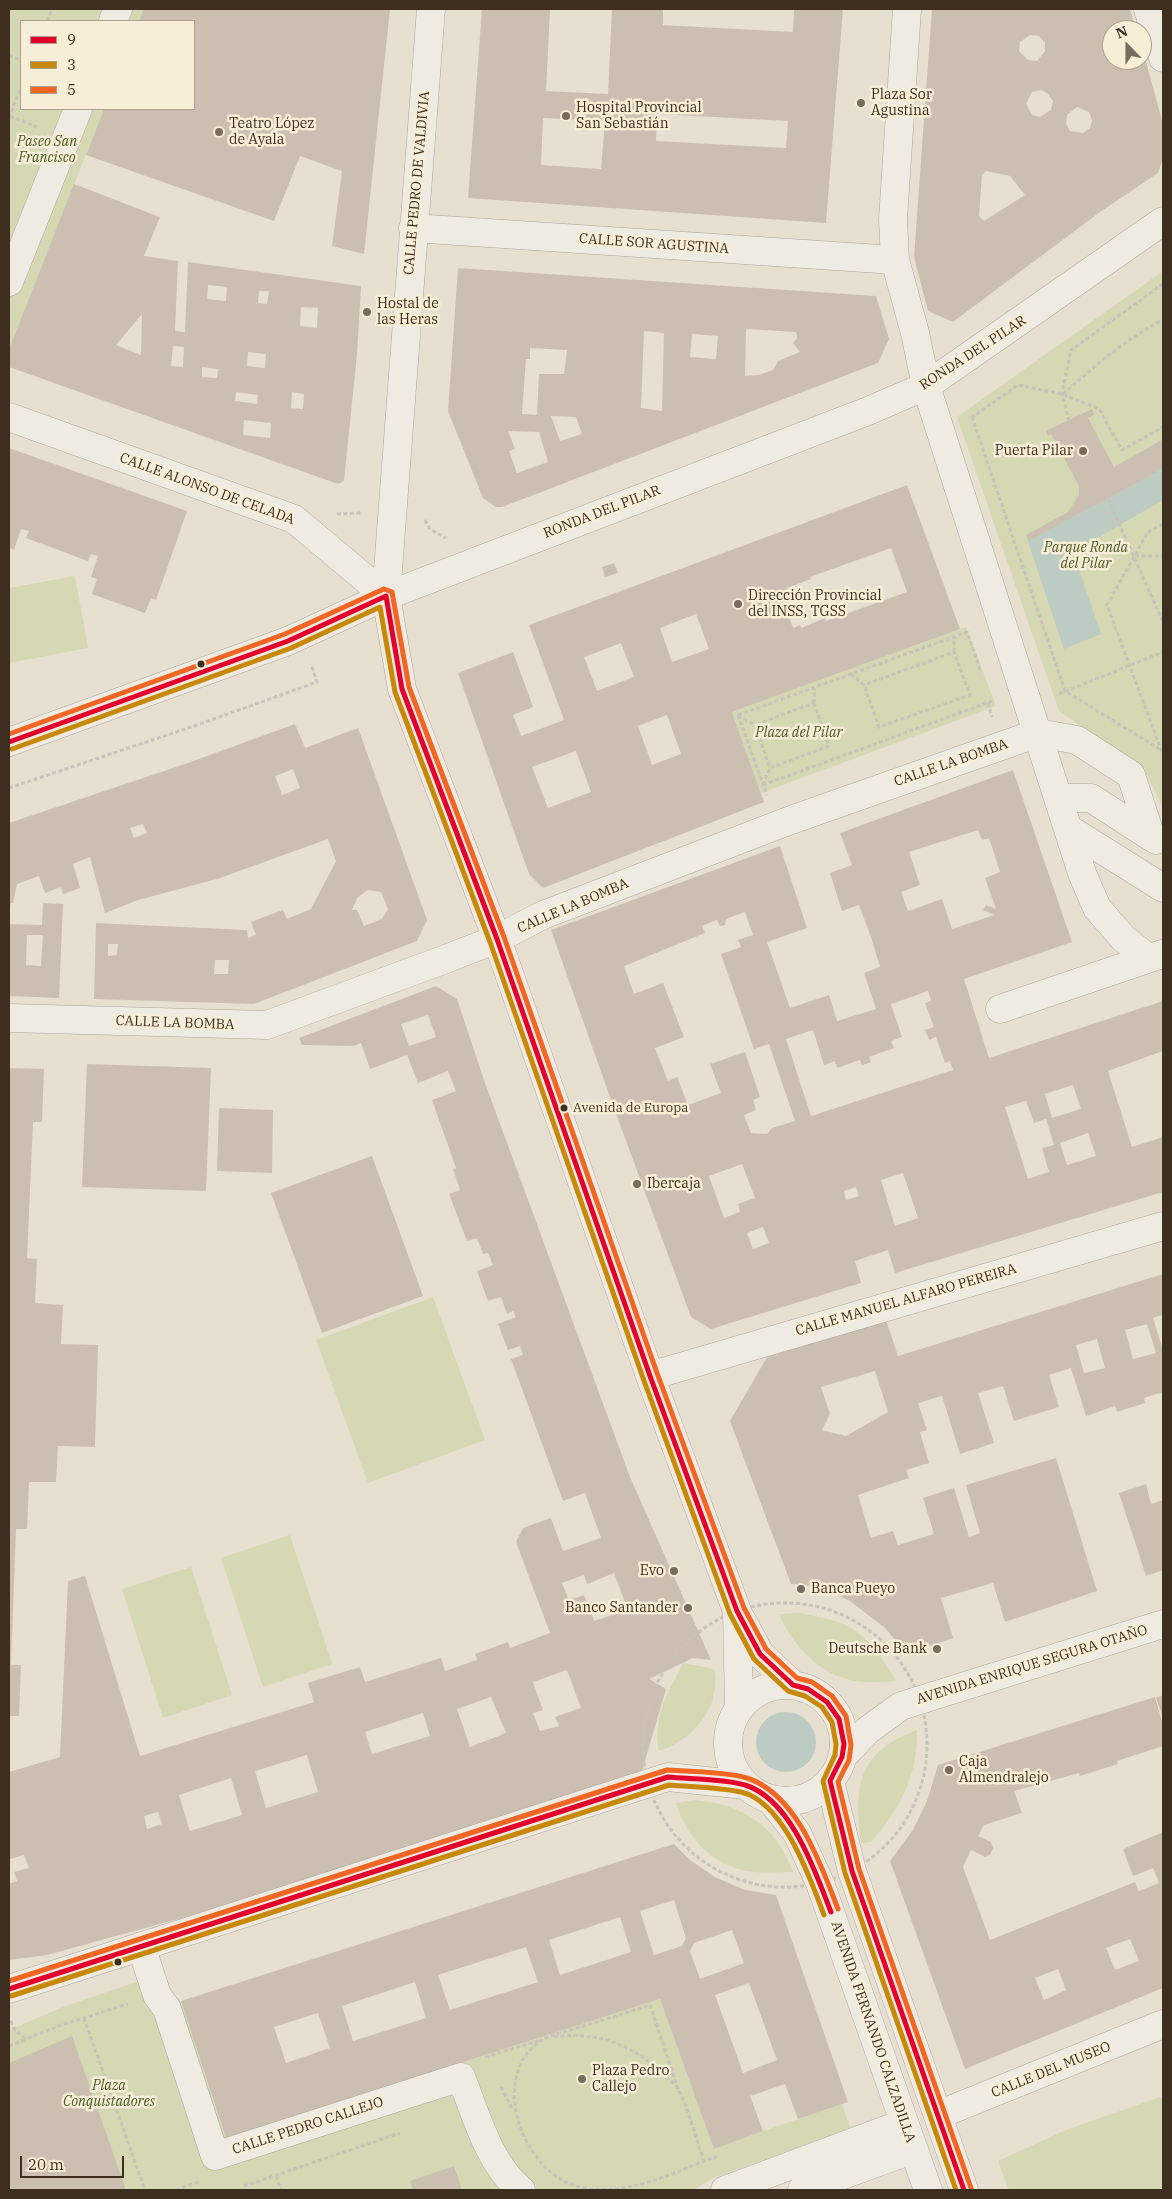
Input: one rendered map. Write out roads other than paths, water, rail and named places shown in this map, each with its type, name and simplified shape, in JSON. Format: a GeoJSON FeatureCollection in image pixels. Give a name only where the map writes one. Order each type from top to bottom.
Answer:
{"type":"FeatureCollection","features":[{"type":"Feature","properties":{"kind":"street","name":"CALLE PEDRO DE VALDIVIA"},"geometry":{"type":"LineString","coordinates":[[386,596],[431,9]]}},
{"type":"Feature","properties":{"kind":"street"},"geometry":{"type":"LineString","coordinates":[[908,9],[893,219],[896,260],[915,333],[926,386],[1060,798],[1082,873],[1097,908],[1123,938],[1156,956]]}},
{"type":"Feature","properties":{"kind":"street"},"geometry":{"type":"LineString","coordinates":[[1148,9],[1163,58]]}},
{"type":"Feature","properties":{"kind":"street"},"geometry":{"type":"LineString","coordinates":[[9,282],[78,110]]}},
{"type":"Feature","properties":{"kind":"street","name":"RONDA DEL PILAR"},"geometry":{"type":"LineString","coordinates":[[9,742],[301,635],[386,596],[859,414],[926,386],[1163,221]]}},
{"type":"Feature","properties":{"kind":"street","name":"CALLE SOR AGUSTINA"},"geometry":{"type":"LineString","coordinates":[[413,228],[896,260]]}},
{"type":"Feature","properties":{"kind":"street","name":"CALLE ALONSO DE CELADA"},"geometry":{"type":"LineString","coordinates":[[9,416],[294,519],[386,596]]}},
{"type":"Feature","properties":{"kind":"street"},"geometry":{"type":"LineString","coordinates":[[9,1989],[658,1780],[745,1786],[770,1799],[786,1801],[804,1799],[818,1792],[830,1781],[842,1757],[843,1731],[834,1709],[817,1694],[793,1685],[760,1654],[737,1611],[650,1376],[497,939],[402,689],[386,596]]}},
{"type":"Feature","properties":{"kind":"street"},"geometry":{"type":"LineString","coordinates":[[1038,733],[1077,740],[1131,775],[1157,841]]}},
{"type":"Feature","properties":{"kind":"street","name":"CALLE LA BOMBA"},"geometry":{"type":"LineString","coordinates":[[9,1018],[267,1025],[497,939],[544,915],[778,825],[1038,733]]}},
{"type":"Feature","properties":{"kind":"street"},"geometry":{"type":"LineString","coordinates":[[1060,798],[1091,798],[1157,841]]}},
{"type":"Feature","properties":{"kind":"street"},"geometry":{"type":"LineString","coordinates":[[1069,829],[1163,888]]}},
{"type":"Feature","properties":{"kind":"street"},"geometry":{"type":"LineString","coordinates":[[1000,1009],[1156,956]]}},
{"type":"Feature","properties":{"kind":"street","name":"CALLE MANUEL ALFARO PEREIRA"},"geometry":{"type":"LineString","coordinates":[[650,1376],[1163,1226]]}},
{"type":"Feature","properties":{"kind":"street"},"geometry":{"type":"LineString","coordinates":[[737,1611],[739,1707]]}},
{"type":"Feature","properties":{"kind":"street","name":"AVENIDA ENRIQUE SEGURA OTAÑO"},"geometry":{"type":"LineString","coordinates":[[842,1757],[868,1730],[911,1703],[1163,1624]]}},
{"type":"Feature","properties":{"kind":"street"},"geometry":{"type":"LineString","coordinates":[[745,1786],[736,1774],[727,1748],[732,1718],[739,1707],[762,1690],[775,1686],[793,1685]]}},
{"type":"Feature","properties":{"kind":"street"},"geometry":{"type":"LineString","coordinates":[[830,1781],[852,1871],[964,2190]]}},
{"type":"Feature","properties":{"kind":"street","name":"AVENIDA FERNANDO CALZADILLA"},"geometry":{"type":"LineString","coordinates":[[770,1799],[797,1833],[820,1883],[928,2190]]}},
{"type":"Feature","properties":{"kind":"street","name":"CALLE PEDRO CALLEJO"},"geometry":{"type":"LineString","coordinates":[[141,1946],[157,1995],[167,2009],[215,2156],[461,2077],[488,2144],[512,2183],[522,2190]]}},
{"type":"Feature","properties":{"kind":"street","name":"CALLE DEL MUSEO"},"geometry":{"type":"LineString","coordinates":[[938,2115],[1163,2024]]}},
{"type":"Feature","properties":{"kind":"street"},"geometry":{"type":"LineString","coordinates":[[725,2190],[904,2123]]}},
{"type":"Feature","properties":{"kind":"street"},"geometry":{"type":"LineString","coordinates":[[802,2190],[914,2149]]}},
{"type":"Feature","properties":{"kind":"place","name":"Plaza Sor Agustina"},"geometry":{"type":"Point","coordinates":[861,103]}},
{"type":"Feature","properties":{"kind":"place","name":"Hospital Provincial San Sebastián"},"geometry":{"type":"Point","coordinates":[566,116]}},
{"type":"Feature","properties":{"kind":"place","name":"Teatro López de Ayala"},"geometry":{"type":"Point","coordinates":[219,132]}},
{"type":"Feature","properties":{"kind":"place","name":"Hostal de las Heras"},"geometry":{"type":"Point","coordinates":[367,312]}},
{"type":"Feature","properties":{"kind":"place","name":"Puerta Pilar"},"geometry":{"type":"Point","coordinates":[1083,451]}},
{"type":"Feature","properties":{"kind":"place","name":"Dirección Provincial del INSS, TGSS"},"geometry":{"type":"Point","coordinates":[738,604]}},
{"type":"Feature","properties":{"kind":"place","name":"Avenida de Europa"},"geometry":{"type":"Point","coordinates":[564,1108]}},
{"type":"Feature","properties":{"kind":"place","name":"Ibercaja"},"geometry":{"type":"Point","coordinates":[637,1184]}},
{"type":"Feature","properties":{"kind":"place","name":"Evo"},"geometry":{"type":"Point","coordinates":[674,1571]}},
{"type":"Feature","properties":{"kind":"place","name":"Banca Pueyo"},"geometry":{"type":"Point","coordinates":[801,1589]}},
{"type":"Feature","properties":{"kind":"place","name":"Banco Santander"},"geometry":{"type":"Point","coordinates":[688,1608]}},
{"type":"Feature","properties":{"kind":"place","name":"Deutsche Bank"},"geometry":{"type":"Point","coordinates":[937,1649]}},
{"type":"Feature","properties":{"kind":"place","name":"Caja Almendralejo"},"geometry":{"type":"Point","coordinates":[949,1770]}},
{"type":"Feature","properties":{"kind":"place","name":"Plaza Pedro Callejo"},"geometry":{"type":"Point","coordinates":[582,2079]}},
{"type":"Feature","properties":{"kind":"park label","name":"Paseo San Francisco"},"geometry":{"type":"Point","coordinates":[47,150]}},
{"type":"Feature","properties":{"kind":"park label","name":"Parque Ronda del Pilar"},"geometry":{"type":"Point","coordinates":[1086,556]}},
{"type":"Feature","properties":{"kind":"park label","name":"Plaza del Pilar"},"geometry":{"type":"Point","coordinates":[799,733]}},
{"type":"Feature","properties":{"kind":"park label","name":"Plaza Conquistadores"},"geometry":{"type":"Point","coordinates":[109,2094]}}]}
